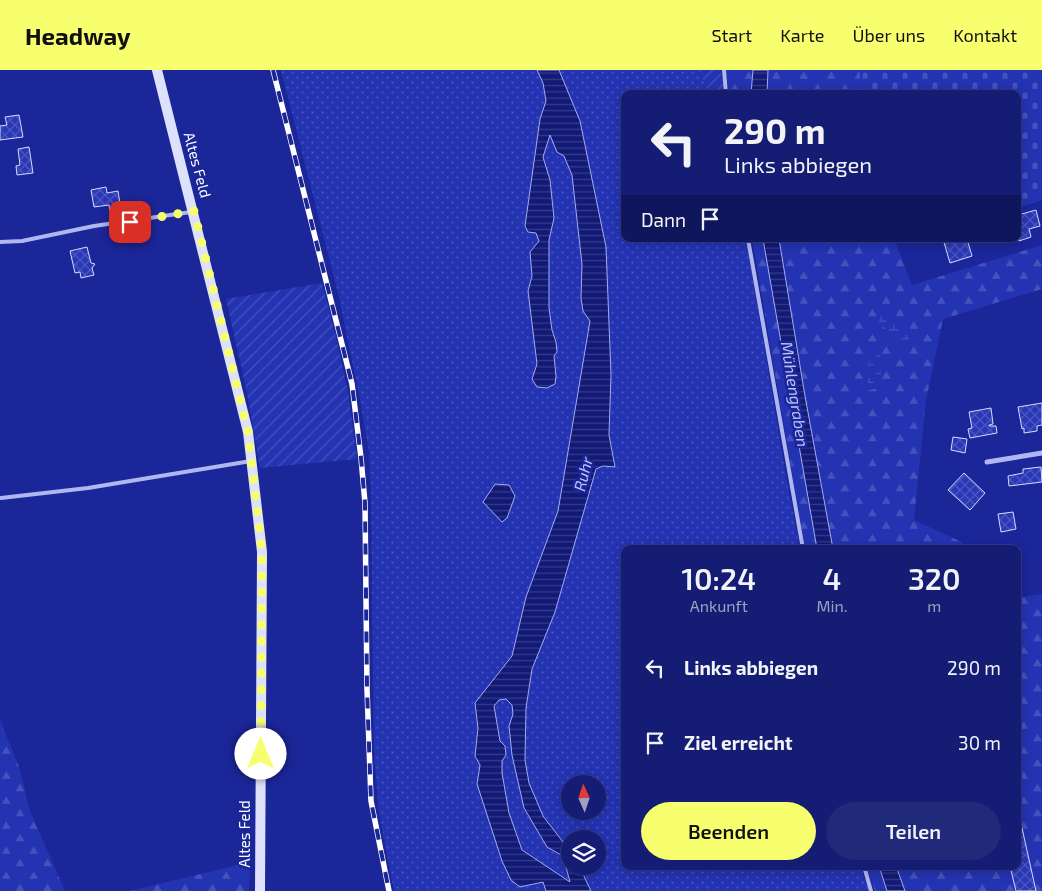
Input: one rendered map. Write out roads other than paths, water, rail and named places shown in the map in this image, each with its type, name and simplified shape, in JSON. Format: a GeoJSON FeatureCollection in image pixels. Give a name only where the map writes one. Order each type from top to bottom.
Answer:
{"type":"FeatureCollection","features":[{"type":"Feature","properties":{"kind":"main road","name":"Altes Feld"},"geometry":{"type":"LineString","coordinates":[[157,70],[194,211],[248,432],[262,552],[260,891]]}},
{"type":"Feature","properties":{"kind":"street"},"geometry":{"type":"LineString","coordinates":[[987,462],[1042,453]]}},
{"type":"Feature","properties":{"kind":"lane"},"geometry":{"type":"LineString","coordinates":[[724,70],[726,90]]}},
{"type":"Feature","properties":{"kind":"lane"},"geometry":{"type":"LineString","coordinates":[[0,242],[22,241],[94,226],[194,211]]}},
{"type":"Feature","properties":{"kind":"lane"},"geometry":{"type":"LineString","coordinates":[[749,242],[802,545]]}},
{"type":"Feature","properties":{"kind":"lane"},"geometry":{"type":"LineString","coordinates":[[1,498],[88,488],[251,461]]}},
{"type":"Feature","properties":{"kind":"lane"},"geometry":{"type":"LineString","coordinates":[[865,870],[871,891]]}},
{"type":"Feature","properties":{"kind":"water","name":"Ruhr"},"geometry":{"type":"Polygon","coordinates":[[[537,70],[559,70],[580,121],[606,247],[611,375],[609,435],[615,467],[603,466],[596,469],[555,612],[532,669],[526,708],[525,760],[529,783],[543,816],[561,839],[561,855],[547,847],[524,808],[512,755],[509,726],[513,714],[512,705],[506,699],[499,700],[494,706],[500,741],[505,746],[506,755],[502,761],[502,773],[509,813],[522,850],[570,882],[568,875],[583,875],[591,891],[546,891],[543,882],[520,887],[511,880],[502,861],[477,784],[480,765],[475,756],[478,728],[475,703],[512,656],[526,597],[558,511],[590,321],[583,311],[581,298],[582,264],[572,175],[564,156],[557,152],[550,135],[543,157],[550,180],[554,218],[549,240],[549,308],[556,342],[557,352],[554,356],[556,376],[555,384],[547,388],[537,387],[532,379],[537,364],[528,291],[532,276],[530,252],[539,241],[536,233],[528,232],[525,226],[540,119],[546,101],[543,83],[537,70]]]}},
{"type":"Feature","properties":{"kind":"water"},"geometry":{"type":"Polygon","coordinates":[[[753,70],[768,70],[767,90],[751,90],[753,70]]]}},
{"type":"Feature","properties":{"kind":"water","name":"Mühlengraben"},"geometry":{"type":"Polygon","coordinates":[[[764,242],[779,242],[832,545],[816,545],[764,242]]]}},
{"type":"Feature","properties":{"kind":"water"},"geometry":{"type":"Polygon","coordinates":[[[495,484],[509,485],[515,496],[507,518],[502,522],[483,502],[495,484]]]}},
{"type":"Feature","properties":{"kind":"water"},"geometry":{"type":"Polygon","coordinates":[[[880,870],[897,870],[905,891],[887,891],[880,870]]]}},
{"type":"Feature","properties":{"kind":"railway"},"geometry":{"type":"LineString","coordinates":[[273,70],[352,384],[365,503],[367,689],[371,801],[389,891]]}}]}
